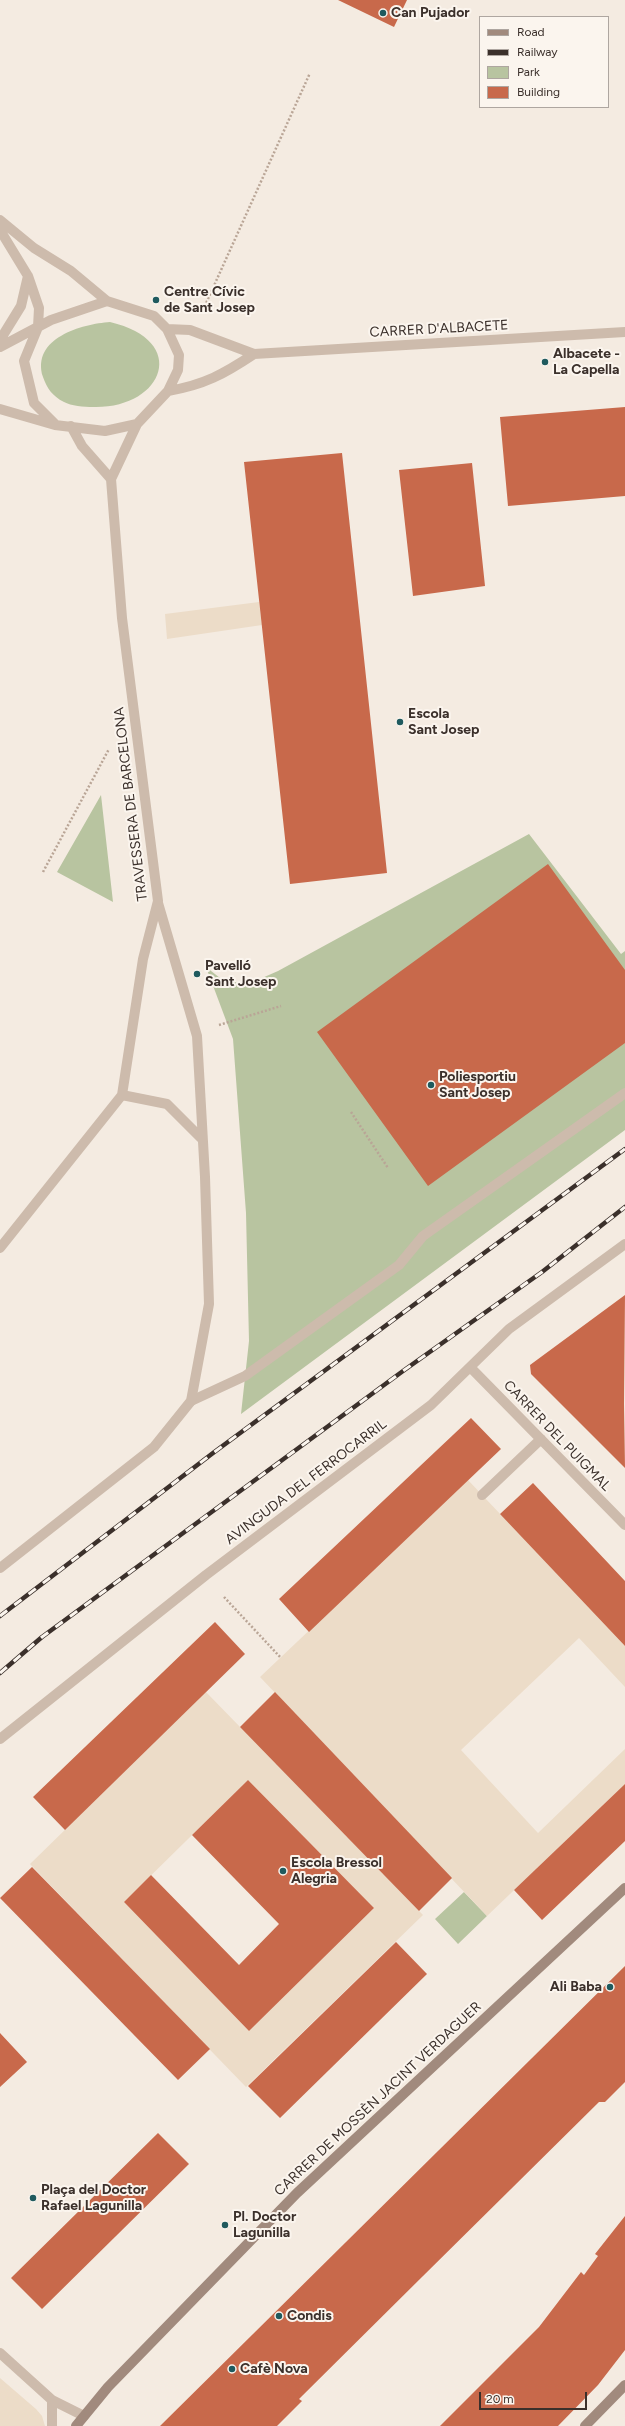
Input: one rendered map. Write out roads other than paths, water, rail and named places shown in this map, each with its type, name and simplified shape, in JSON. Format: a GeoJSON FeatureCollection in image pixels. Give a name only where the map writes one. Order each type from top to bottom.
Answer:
{"type":"FeatureCollection","features":[{"type":"Feature","properties":{"kind":"street"},"geometry":{"type":"LineString","coordinates":[[0,220],[34,248],[71,271],[107,301],[154,316],[167,329],[179,355],[178,370],[168,391],[137,424],[105,431],[55,424],[0,409]]}},
{"type":"Feature","properties":{"kind":"street"},"geometry":{"type":"LineString","coordinates":[[0,230],[28,276],[39,308],[38,327],[24,361],[34,403],[55,424]]}},
{"type":"Feature","properties":{"kind":"street"},"geometry":{"type":"LineString","coordinates":[[0,340],[21,306],[28,276]]}},
{"type":"Feature","properties":{"kind":"street"},"geometry":{"type":"LineString","coordinates":[[0,347],[51,320],[107,301]]}},
{"type":"Feature","properties":{"kind":"street","name":"CARRER D'ALBACETE"},"geometry":{"type":"LineString","coordinates":[[167,329],[190,330],[254,354],[625,332]]}},
{"type":"Feature","properties":{"kind":"street","name":"CARRER D'ALBACETE"},"geometry":{"type":"LineString","coordinates":[[168,391],[196,386],[234,367],[254,354]]}},
{"type":"Feature","properties":{"kind":"street","name":"TRAVESSERA DE BARCELONA"},"geometry":{"type":"LineString","coordinates":[[0,1248],[122,1095],[143,959],[158,902],[122,618],[111,479],[137,424]]}},
{"type":"Feature","properties":{"kind":"street"},"geometry":{"type":"LineString","coordinates":[[71,426],[82,446],[111,479]]}},
{"type":"Feature","properties":{"kind":"street"},"geometry":{"type":"LineString","coordinates":[[158,902],[197,1036],[201,1138],[205,1177],[209,1304],[191,1401]]}},
{"type":"Feature","properties":{"kind":"street"},"geometry":{"type":"LineString","coordinates":[[0,1568],[154,1447],[191,1401],[245,1376],[399,1265],[423,1236],[625,1093]]}},
{"type":"Feature","properties":{"kind":"street"},"geometry":{"type":"LineString","coordinates":[[122,1095],[167,1104],[201,1138]]}},
{"type":"Feature","properties":{"kind":"street","name":"AVINGUDA DEL FERROCARRIL"},"geometry":{"type":"LineString","coordinates":[[0,1739],[206,1575],[431,1405],[509,1329],[625,1244]]}},
{"type":"Feature","properties":{"kind":"street","name":"CARRER DEL PUIGMAL"},"geometry":{"type":"LineString","coordinates":[[470,1367],[625,1525]]}},
{"type":"Feature","properties":{"kind":"street"},"geometry":{"type":"LineString","coordinates":[[482,1495],[541,1440]]}},
{"type":"Feature","properties":{"kind":"street","name":"CARRER DE MOSSÈN JACINT VERDAGUER"},"geometry":{"type":"LineString","coordinates":[[76,2426],[108,2387],[297,2193],[625,1888]]}},
{"type":"Feature","properties":{"kind":"street"},"geometry":{"type":"LineString","coordinates":[[0,2353],[52,2400],[84,2416]]}},
{"type":"Feature","properties":{"kind":"street"},"geometry":{"type":"LineString","coordinates":[[585,2426],[625,2385]]}},
{"type":"Feature","properties":{"kind":"street"},"geometry":{"type":"LineString","coordinates":[[52,2400],[52,2426]]}},
{"type":"Feature","properties":{"kind":"railway"},"geometry":{"type":"LineString","coordinates":[[0,1616],[213,1453],[625,1149]]}},
{"type":"Feature","properties":{"kind":"railway"},"geometry":{"type":"LineString","coordinates":[[0,1673],[42,1637],[403,1371],[542,1272],[625,1207]]}},
{"type":"Feature","properties":{"kind":"place","name":"Can Pujador"},"geometry":{"type":"Point","coordinates":[383,13]}},
{"type":"Feature","properties":{"kind":"place","name":"Centre Cívic de Sant Josep"},"geometry":{"type":"Point","coordinates":[156,300]}},
{"type":"Feature","properties":{"kind":"place","name":"Albacete - La Capella"},"geometry":{"type":"Point","coordinates":[545,362]}},
{"type":"Feature","properties":{"kind":"place","name":"Escola Sant Josep"},"geometry":{"type":"Point","coordinates":[400,722]}},
{"type":"Feature","properties":{"kind":"place","name":"Pavelló Sant Josep"},"geometry":{"type":"Point","coordinates":[197,974]}},
{"type":"Feature","properties":{"kind":"place","name":"Poliesportiu Sant Josep"},"geometry":{"type":"Point","coordinates":[431,1085]}},
{"type":"Feature","properties":{"kind":"place","name":"Escola Bressol Alegria"},"geometry":{"type":"Point","coordinates":[283,1871]}},
{"type":"Feature","properties":{"kind":"place","name":"Ali Baba"},"geometry":{"type":"Point","coordinates":[610,1987]}},
{"type":"Feature","properties":{"kind":"place","name":"Plaça del Doctor Rafael Lagunilla"},"geometry":{"type":"Point","coordinates":[33,2198]}},
{"type":"Feature","properties":{"kind":"place","name":"Pl. Doctor Lagunilla"},"geometry":{"type":"Point","coordinates":[225,2225]}},
{"type":"Feature","properties":{"kind":"place","name":"Condis"},"geometry":{"type":"Point","coordinates":[279,2316]}},
{"type":"Feature","properties":{"kind":"place","name":"Cafè Nova"},"geometry":{"type":"Point","coordinates":[232,2369]}}]}
